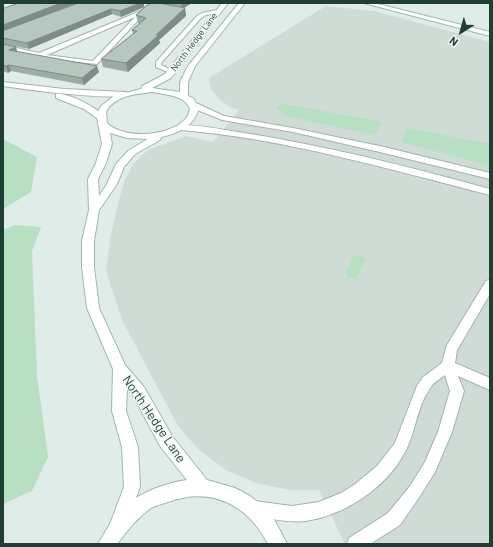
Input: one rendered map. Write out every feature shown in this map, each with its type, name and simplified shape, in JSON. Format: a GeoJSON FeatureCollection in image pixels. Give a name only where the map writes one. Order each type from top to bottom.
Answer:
{"type":"FeatureCollection","features":[{"type":"Feature","properties":{"kind":"street","name":"North Hedge Lane"},"geometry":{"type":"LineString","coordinates":[[141,91],[162,81],[172,72],[225,3]]}},
{"type":"Feature","properties":{"kind":"street","name":"North Hedge Lane"},"geometry":{"type":"LineString","coordinates":[[184,96],[184,82],[192,66],[242,3]]}},
{"type":"Feature","properties":{"kind":"street"},"geometry":{"type":"LineString","coordinates":[[367,3],[490,34]]}},
{"type":"Feature","properties":{"kind":"street"},"geometry":{"type":"LineString","coordinates":[[396,3],[490,26]]}},
{"type":"Feature","properties":{"kind":"street"},"geometry":{"type":"LineString","coordinates":[[3,84],[46,91],[92,94],[125,94],[141,91],[164,90],[184,96],[193,105],[194,114],[190,121],[181,128],[166,134],[152,137],[130,136],[112,131],[87,107],[46,91]]}},
{"type":"Feature","properties":{"kind":"street"},"geometry":{"type":"LineString","coordinates":[[103,121],[102,110],[107,104],[125,94]]}},
{"type":"Feature","properties":{"kind":"street","name":"North Hedge Lane"},"geometry":{"type":"LineString","coordinates":[[103,121],[107,144],[101,164],[93,180],[94,210],[88,241],[88,267],[93,308],[120,369],[139,392],[166,441],[202,487]]}},
{"type":"Feature","properties":{"kind":"street","name":"North Hedge Lane"},"geometry":{"type":"LineString","coordinates":[[94,210],[112,184],[119,166],[132,152],[166,134]]}},
{"type":"Feature","properties":{"kind":"street","name":"North Hedge Lane"},"geometry":{"type":"LineString","coordinates":[[119,525],[132,487],[130,447],[119,411],[120,369]]}},
{"type":"Feature","properties":{"kind":"street"},"geometry":{"type":"LineString","coordinates":[[106,544],[119,525],[144,503],[172,490],[202,487],[230,494],[254,509],[272,531],[278,544]]}},
{"type":"Feature","properties":{"kind":"lane"},"geometry":{"type":"LineString","coordinates":[[3,47],[39,55],[95,63],[146,10],[39,55]]}},
{"type":"Feature","properties":{"kind":"lane"},"geometry":{"type":"LineString","coordinates":[[172,72],[158,66],[158,63],[199,17],[204,14],[217,12]]}},
{"type":"Feature","properties":{"kind":"lane"},"geometry":{"type":"LineString","coordinates":[[193,105],[222,118],[286,129],[384,150],[490,176]]}},
{"type":"Feature","properties":{"kind":"lane"},"geometry":{"type":"LineString","coordinates":[[181,128],[232,133],[379,162],[490,192]]}},
{"type":"Feature","properties":{"kind":"lane"},"geometry":{"type":"LineString","coordinates":[[379,162],[384,150]]}},
{"type":"Feature","properties":{"kind":"lane"},"geometry":{"type":"LineString","coordinates":[[355,544],[394,519],[415,491],[430,467],[445,432],[457,391],[448,366],[451,349],[490,284]]}},
{"type":"Feature","properties":{"kind":"lane"},"geometry":{"type":"LineString","coordinates":[[448,366],[490,384]]}},
{"type":"Feature","properties":{"kind":"lane"},"geometry":{"type":"LineString","coordinates":[[254,509],[286,514],[306,513],[330,506],[358,492],[388,465],[400,448],[427,382],[448,366]]}},
{"type":"Feature","properties":{"kind":"shaded area"},"geometry":{"type":"Polygon","coordinates":[[[326,6],[374,11],[490,42],[490,544],[345,544],[319,490],[290,490],[256,483],[226,470],[198,449],[178,426],[122,320],[106,271],[111,234],[119,200],[125,179],[134,163],[148,150],[186,136],[213,142],[239,110],[230,107],[220,100],[211,89],[209,78],[326,6]]]}},
{"type":"Feature","properties":{"kind":"green space"},"geometry":{"type":"Polygon","coordinates":[[[281,103],[381,122],[376,135],[285,116],[277,108],[281,103]]]}},
{"type":"Feature","properties":{"kind":"green space"},"geometry":{"type":"Polygon","coordinates":[[[407,128],[490,144],[490,166],[402,142],[407,128]]]}},
{"type":"Feature","properties":{"kind":"green space"},"geometry":{"type":"Polygon","coordinates":[[[3,139],[37,157],[31,192],[3,209],[3,139]]]}},
{"type":"Feature","properties":{"kind":"green space"},"geometry":{"type":"Polygon","coordinates":[[[15,225],[41,227],[32,251],[37,376],[48,457],[32,491],[3,504],[3,230],[15,225]]]}},
{"type":"Feature","properties":{"kind":"green space"},"geometry":{"type":"Polygon","coordinates":[[[353,256],[360,256],[366,259],[356,279],[348,277],[346,273],[353,256]]]}},
{"type":"Feature","properties":{"kind":"building"},"geometry":{"type":"Polygon","coordinates":[[[19,3],[61,3],[3,25],[3,9],[19,3]]]}},
{"type":"Feature","properties":{"kind":"building"},"geometry":{"type":"Polygon","coordinates":[[[79,3],[140,3],[120,11],[111,9],[27,43],[3,38],[3,31],[79,3]]]}},
{"type":"Feature","properties":{"kind":"building"},"geometry":{"type":"Polygon","coordinates":[[[152,3],[185,8],[156,35],[159,35],[126,63],[101,59],[137,31],[132,30],[146,18],[136,15],[152,3]]]}},
{"type":"Feature","properties":{"kind":"building"},"geometry":{"type":"Polygon","coordinates":[[[3,44],[16,47],[9,50],[97,66],[82,78],[9,65],[6,66],[3,65],[3,44]]]}}]}
